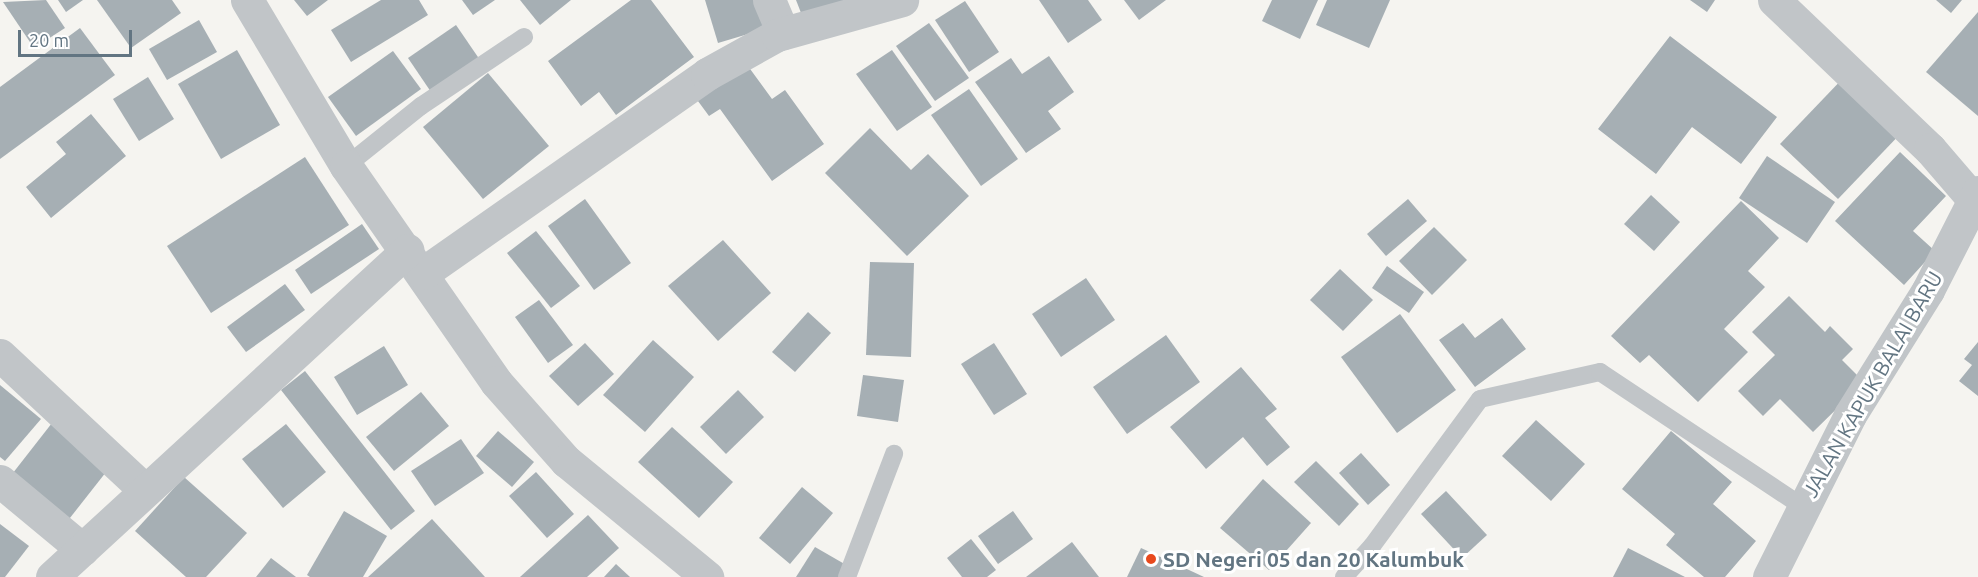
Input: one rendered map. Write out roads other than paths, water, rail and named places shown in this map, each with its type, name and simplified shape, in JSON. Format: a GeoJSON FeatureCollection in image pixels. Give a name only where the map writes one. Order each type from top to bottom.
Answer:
{"type":"FeatureCollection","features":[{"type":"Feature","properties":{"kind":"street"},"geometry":{"type":"LineString","coordinates":[[247,0],[346,166],[415,261],[496,382],[566,461],[707,577]]}},
{"type":"Feature","properties":{"kind":"street"},"geometry":{"type":"LineString","coordinates":[[769,0],[783,33]]}},
{"type":"Feature","properties":{"kind":"street"},"geometry":{"type":"LineString","coordinates":[[52,577],[145,490],[415,261],[707,74],[783,33],[902,0]]}},
{"type":"Feature","properties":{"kind":"street"},"geometry":{"type":"LineString","coordinates":[[1774,0],[1976,195]]}},
{"type":"Feature","properties":{"kind":"street","name":"JALAN KAPUK BALAI BARU"},"geometry":{"type":"LineString","coordinates":[[1769,577],[1802,506],[1850,416],[1928,290],[1976,195]]}},
{"type":"Feature","properties":{"kind":"street"},"geometry":{"type":"LineString","coordinates":[[0,355],[145,490]]}},
{"type":"Feature","properties":{"kind":"street"},"geometry":{"type":"LineString","coordinates":[[0,481],[82,549]]}},
{"type":"Feature","properties":{"kind":"lane"},"geometry":{"type":"LineString","coordinates":[[346,166],[421,105],[524,37]]}},
{"type":"Feature","properties":{"kind":"lane"},"geometry":{"type":"LineString","coordinates":[[1344,577],[1372,546],[1480,399],[1600,372],[1802,506]]}},
{"type":"Feature","properties":{"kind":"lane"},"geometry":{"type":"LineString","coordinates":[[847,577],[894,454]]}},
{"type":"Feature","properties":{"kind":"place","name":"SD Negeri 05 dan 20 Kalumbuk"},"geometry":{"type":"Point","coordinates":[1151,559]}}]}
